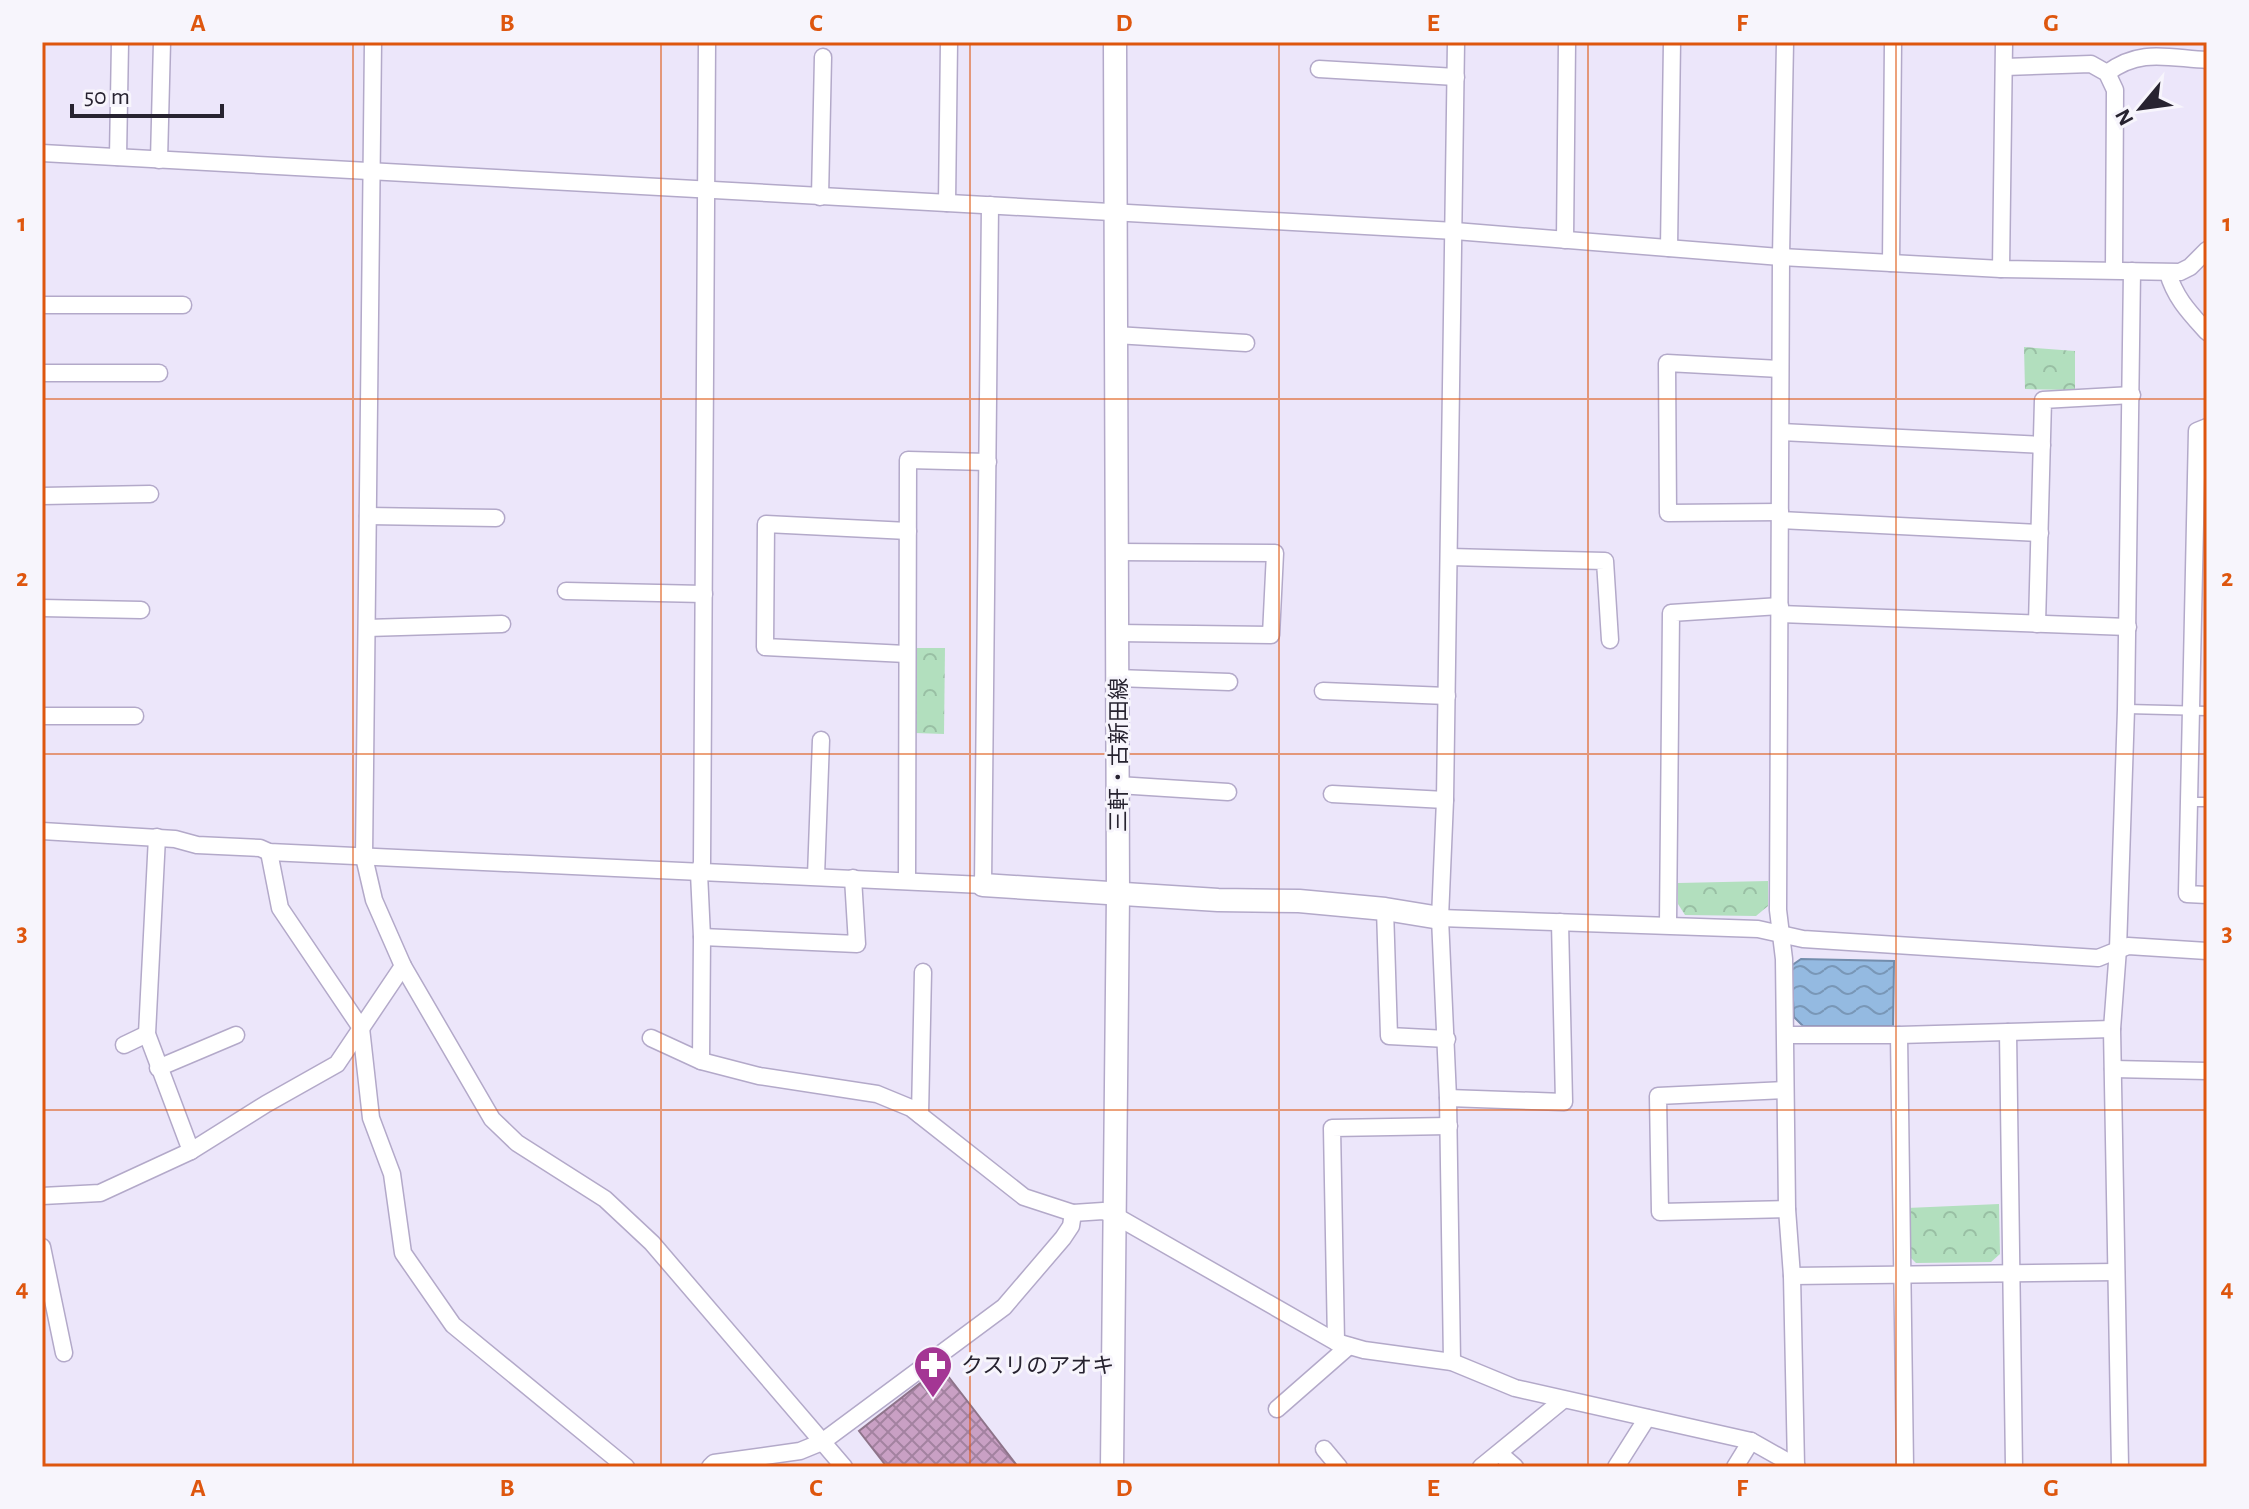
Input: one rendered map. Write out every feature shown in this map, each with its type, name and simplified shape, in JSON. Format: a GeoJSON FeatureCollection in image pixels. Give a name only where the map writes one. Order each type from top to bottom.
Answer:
{"type":"FeatureCollection","features":[{"type":"Feature","properties":{"kind":"street"},"geometry":{"type":"LineString","coordinates":[[118,157],[120,42]]}},
{"type":"Feature","properties":{"kind":"street"},"geometry":{"type":"LineString","coordinates":[[159,160],[162,42]]}},
{"type":"Feature","properties":{"kind":"street"},"geometry":{"type":"LineString","coordinates":[[373,42],[364,857],[374,900],[403,966],[492,1119],[517,1143],[605,1199],[652,1243],[844,1467]]}},
{"type":"Feature","properties":{"kind":"street"},"geometry":{"type":"LineString","coordinates":[[701,1061],[699,873],[702,863],[707,42]]}},
{"type":"Feature","properties":{"kind":"street"},"geometry":{"type":"LineString","coordinates":[[947,203],[949,42]]}},
{"type":"Feature","properties":{"kind":"street","name":"三軒・古新田線"},"geometry":{"type":"LineString","coordinates":[[1112,1467],[1118,894],[1115,42]]}},
{"type":"Feature","properties":{"kind":"street"},"geometry":{"type":"LineString","coordinates":[[1452,1362],[1447,1039],[1440,918],[1450,557],[1456,42]]}},
{"type":"Feature","properties":{"kind":"street"},"geometry":{"type":"LineString","coordinates":[[1565,240],[1567,42]]}},
{"type":"Feature","properties":{"kind":"street"},"geometry":{"type":"LineString","coordinates":[[1669,248],[1672,42]]}},
{"type":"Feature","properties":{"kind":"street"},"geometry":{"type":"LineString","coordinates":[[1785,42],[1778,910],[1786,1035],[1787,1209],[1797,1466]]}},
{"type":"Feature","properties":{"kind":"street"},"geometry":{"type":"LineString","coordinates":[[1891,263],[1893,42]]}},
{"type":"Feature","properties":{"kind":"street"},"geometry":{"type":"LineString","coordinates":[[2001,269],[2004,42]]}},
{"type":"Feature","properties":{"kind":"street"},"geometry":{"type":"LineString","coordinates":[[2107,73],[2122,62],[2138,56],[2207,60]]}},
{"type":"Feature","properties":{"kind":"street"},"geometry":{"type":"LineString","coordinates":[[820,197],[823,57]]}},
{"type":"Feature","properties":{"kind":"street"},"geometry":{"type":"LineString","coordinates":[[2005,67],[2091,64],[2107,73],[2115,90],[2114,270]]}},
{"type":"Feature","properties":{"kind":"street"},"geometry":{"type":"LineString","coordinates":[[1319,69],[1456,77]]}},
{"type":"Feature","properties":{"kind":"street"},"geometry":{"type":"LineString","coordinates":[[42,153],[1455,231],[1781,257],[2001,269],[2180,272],[2190,267],[2207,250]]}},
{"type":"Feature","properties":{"kind":"street"},"geometry":{"type":"LineString","coordinates":[[983,885],[990,205]]}},
{"type":"Feature","properties":{"kind":"street"},"geometry":{"type":"LineString","coordinates":[[2120,1467],[2112,1029],[2118,949],[2126,709],[2132,271]]}},
{"type":"Feature","properties":{"kind":"street"},"geometry":{"type":"LineString","coordinates":[[2168,273],[2182,305],[2207,332]]}},
{"type":"Feature","properties":{"kind":"street"},"geometry":{"type":"LineString","coordinates":[[42,305],[183,305]]}},
{"type":"Feature","properties":{"kind":"street"},"geometry":{"type":"LineString","coordinates":[[1116,335],[1246,343]]}},
{"type":"Feature","properties":{"kind":"street"},"geometry":{"type":"LineString","coordinates":[[1780,369],[1667,363],[1668,513],[1780,516],[2040,533]]}},
{"type":"Feature","properties":{"kind":"street"},"geometry":{"type":"LineString","coordinates":[[42,373],[159,373]]}},
{"type":"Feature","properties":{"kind":"street"},"geometry":{"type":"LineString","coordinates":[[2037,624],[2043,400],[2132,395]]}},
{"type":"Feature","properties":{"kind":"street"},"geometry":{"type":"LineString","coordinates":[[2207,427],[2197,431],[2201,525],[2199,711],[2189,802],[2187,894],[2207,895]]}},
{"type":"Feature","properties":{"kind":"street"},"geometry":{"type":"LineString","coordinates":[[1781,432],[2042,445]]}},
{"type":"Feature","properties":{"kind":"street"},"geometry":{"type":"LineString","coordinates":[[907,880],[908,460],[988,462]]}},
{"type":"Feature","properties":{"kind":"street"},"geometry":{"type":"LineString","coordinates":[[42,496],[150,494]]}},
{"type":"Feature","properties":{"kind":"street"},"geometry":{"type":"LineString","coordinates":[[368,516],[496,518]]}},
{"type":"Feature","properties":{"kind":"street"},"geometry":{"type":"LineString","coordinates":[[906,654],[765,647],[766,524],[908,531]]}},
{"type":"Feature","properties":{"kind":"street"},"geometry":{"type":"LineString","coordinates":[[1116,552],[1275,553],[1271,635],[1117,633]]}},
{"type":"Feature","properties":{"kind":"street"},"geometry":{"type":"LineString","coordinates":[[1450,557],[1605,561],[1610,640]]}},
{"type":"Feature","properties":{"kind":"street"},"geometry":{"type":"LineString","coordinates":[[566,591],[704,594]]}},
{"type":"Feature","properties":{"kind":"street"},"geometry":{"type":"LineString","coordinates":[[42,608],[141,610]]}},
{"type":"Feature","properties":{"kind":"street"},"geometry":{"type":"LineString","coordinates":[[1668,924],[1671,613],[1780,610],[2128,627]]}},
{"type":"Feature","properties":{"kind":"street"},"geometry":{"type":"LineString","coordinates":[[367,628],[502,624]]}},
{"type":"Feature","properties":{"kind":"street"},"geometry":{"type":"LineString","coordinates":[[1117,678],[1229,682]]}},
{"type":"Feature","properties":{"kind":"street"},"geometry":{"type":"LineString","coordinates":[[1323,691],[1447,696]]}},
{"type":"Feature","properties":{"kind":"street"},"geometry":{"type":"LineString","coordinates":[[42,716],[135,716]]}},
{"type":"Feature","properties":{"kind":"street"},"geometry":{"type":"LineString","coordinates":[[816,876],[821,740]]}},
{"type":"Feature","properties":{"kind":"street"},"geometry":{"type":"LineString","coordinates":[[1118,785],[1228,792]]}},
{"type":"Feature","properties":{"kind":"street"},"geometry":{"type":"LineString","coordinates":[[1332,794],[1445,800]]}},
{"type":"Feature","properties":{"kind":"street"},"geometry":{"type":"LineString","coordinates":[[42,831],[157,837],[197,845],[260,848],[269,852],[1299,901],[1440,918],[1758,929],[1803,939],[2098,958],[2128,946],[2207,951]]}},
{"type":"Feature","properties":{"kind":"street"},"geometry":{"type":"LineString","coordinates":[[157,837],[147,1034],[191,1151]]}},
{"type":"Feature","properties":{"kind":"street"},"geometry":{"type":"LineString","coordinates":[[269,852],[280,908],[361,1028],[371,1118],[392,1174],[403,1253],[453,1325],[626,1467]]}},
{"type":"Feature","properties":{"kind":"street"},"geometry":{"type":"LineString","coordinates":[[702,937],[857,944],[853,878]]}},
{"type":"Feature","properties":{"kind":"street"},"geometry":{"type":"LineString","coordinates":[[1385,909],[1389,1036],[1447,1039]]}},
{"type":"Feature","properties":{"kind":"street"},"geometry":{"type":"LineString","coordinates":[[1448,1098],[1564,1102],[1560,922]]}},
{"type":"Feature","properties":{"kind":"street"},"geometry":{"type":"LineString","coordinates":[[42,1196],[100,1193],[191,1151],[337,1064],[403,966]]}},
{"type":"Feature","properties":{"kind":"street"},"geometry":{"type":"LineString","coordinates":[[920,1115],[923,972]]}},
{"type":"Feature","properties":{"kind":"street"},"geometry":{"type":"LineString","coordinates":[[1786,1035],[2112,1029]]}},
{"type":"Feature","properties":{"kind":"street"},"geometry":{"type":"LineString","coordinates":[[2008,1032],[2014,1467]]}},
{"type":"Feature","properties":{"kind":"street"},"geometry":{"type":"LineString","coordinates":[[124,1045],[147,1034]]}},
{"type":"Feature","properties":{"kind":"street"},"geometry":{"type":"LineString","coordinates":[[158,1068],[236,1035]]}},
{"type":"Feature","properties":{"kind":"street"},"geometry":{"type":"LineString","coordinates":[[1899,1035],[1905,1467]]}},
{"type":"Feature","properties":{"kind":"street"},"geometry":{"type":"LineString","coordinates":[[651,1038],[701,1061],[759,1076],[877,1094],[911,1108],[1024,1197],[1073,1213],[1103,1211],[1114,1215],[1343,1344],[1364,1350],[1452,1362],[1515,1388],[1751,1441],[1797,1466]]}},
{"type":"Feature","properties":{"kind":"street"},"geometry":{"type":"LineString","coordinates":[[2113,1069],[2207,1071]]}},
{"type":"Feature","properties":{"kind":"street"},"geometry":{"type":"LineString","coordinates":[[1785,1090],[1658,1096],[1660,1212],[1787,1209]]}},
{"type":"Feature","properties":{"kind":"street"},"geometry":{"type":"LineString","coordinates":[[1277,1409],[1343,1344],[1332,1128],[1449,1126]]}},
{"type":"Feature","properties":{"kind":"street"},"geometry":{"type":"LineString","coordinates":[[710,1467],[714,1463],[800,1451],[822,1442],[1004,1307],[1063,1238],[1071,1226],[1073,1213]]}},
{"type":"Feature","properties":{"kind":"street"},"geometry":{"type":"LineString","coordinates":[[42,1247],[64,1353]]}},
{"type":"Feature","properties":{"kind":"street"},"geometry":{"type":"LineString","coordinates":[[1792,1276],[2116,1272]]}},
{"type":"Feature","properties":{"kind":"street"},"geometry":{"type":"LineString","coordinates":[[1481,1467],[1563,1400]]}},
{"type":"Feature","properties":{"kind":"street"},"geometry":{"type":"LineString","coordinates":[[1616,1467],[1647,1418]]}},
{"type":"Feature","properties":{"kind":"street"},"geometry":{"type":"LineString","coordinates":[[1735,1467],[1751,1441]]}},
{"type":"Feature","properties":{"kind":"street"},"geometry":{"type":"LineString","coordinates":[[1324,1449],[1339,1467]]}},
{"type":"Feature","properties":{"kind":"street"},"geometry":{"type":"LineString","coordinates":[[1499,1453],[1515,1467]]}},
{"type":"Feature","properties":{"kind":"lane"},"geometry":{"type":"LineString","coordinates":[[2126,709],[2199,711]]}},
{"type":"Feature","properties":{"kind":"lane"},"geometry":{"type":"LineString","coordinates":[[2189,802],[2207,802]]}},
{"type":"Feature","properties":{"kind":"green space"},"geometry":{"type":"Polygon","coordinates":[[[2024,347],[2075,351],[2075,390],[2025,389],[2024,347]]]}},
{"type":"Feature","properties":{"kind":"green space"},"geometry":{"type":"Polygon","coordinates":[[[916,648],[945,648],[944,734],[915,733],[916,648]]]}},
{"type":"Feature","properties":{"kind":"green space"},"geometry":{"type":"Polygon","coordinates":[[[1768,881],[1768,906],[1756,916],[1685,915],[1678,904],[1678,883],[1768,881]]]}},
{"type":"Feature","properties":{"kind":"green space"},"geometry":{"type":"Polygon","coordinates":[[[1999,1204],[2000,1254],[1991,1262],[1916,1263],[1907,1254],[1907,1208],[1999,1204]]]}},
{"type":"Feature","properties":{"kind":"water"},"geometry":{"type":"Polygon","coordinates":[[[1801,959],[1894,961],[1893,1026],[1803,1026],[1794,1017],[1791,966],[1801,959]]]}},
{"type":"Feature","properties":{"kind":"building","name":"クスリのアオキ"},"geometry":{"type":"Polygon","coordinates":[[[941,1367],[1018,1467],[887,1467],[859,1431],[941,1367]]]}},
{"type":"Feature","properties":{"kind":"place","name":"クスリのアオキ"},"geometry":{"type":"Point","coordinates":[933,1399]}}]}
